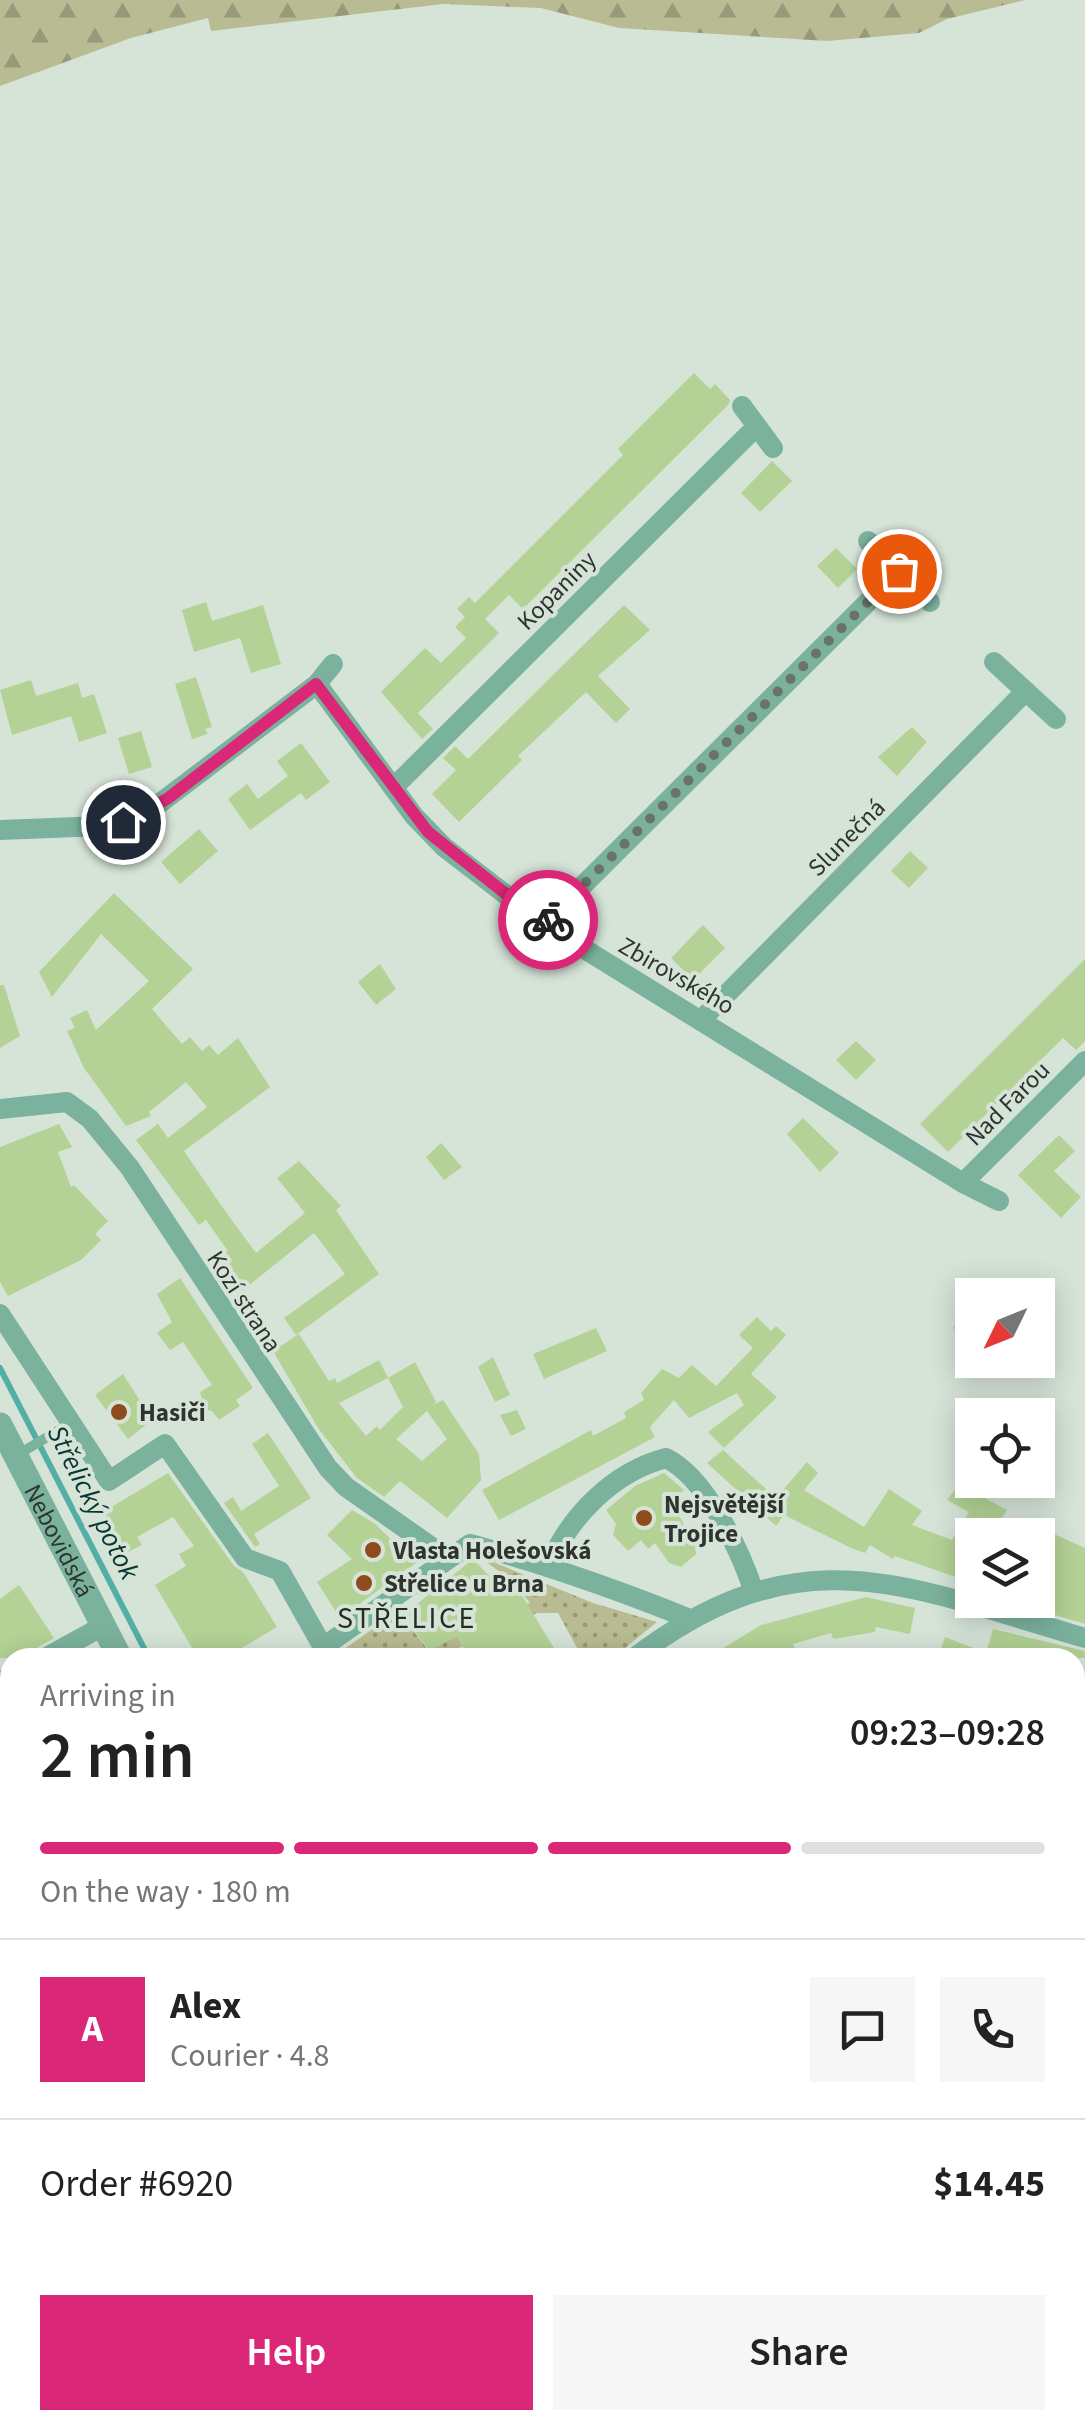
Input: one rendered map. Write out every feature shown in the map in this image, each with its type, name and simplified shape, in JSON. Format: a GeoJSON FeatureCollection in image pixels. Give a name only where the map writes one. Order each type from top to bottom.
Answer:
{"type":"FeatureCollection","features":[{"type":"Feature","properties":{"kind":"street"},"geometry":{"type":"LineString","coordinates":[[742,406],[754,428],[773,448]]}},
{"type":"Feature","properties":{"kind":"street","name":"Kopaniny"},"geometry":{"type":"LineString","coordinates":[[393,788],[754,428]]}},
{"type":"Feature","properties":{"kind":"street"},"geometry":{"type":"LineString","coordinates":[[868,541],[930,602]]}},
{"type":"Feature","properties":{"kind":"street"},"geometry":{"type":"LineString","coordinates":[[544,924],[899,571]]}},
{"type":"Feature","properties":{"kind":"street"},"geometry":{"type":"LineString","coordinates":[[994,662],[1056,720]]}},
{"type":"Feature","properties":{"kind":"street"},"geometry":{"type":"LineString","coordinates":[[0,830],[84,828],[146,813],[316,684],[334,664]]}},
{"type":"Feature","properties":{"kind":"street","name":"Zbirovského"},"geometry":{"type":"LineString","coordinates":[[316,684],[393,788],[444,847],[544,924],[703,1018],[862,1122]]}},
{"type":"Feature","properties":{"kind":"street","name":"Slunečná"},"geometry":{"type":"LineString","coordinates":[[703,1018],[1026,691]]}},
{"type":"Feature","properties":{"kind":"street","name":"Nad Farou"},"geometry":{"type":"LineString","coordinates":[[862,1122],[963,1183],[1085,1061]]}},
{"type":"Feature","properties":{"kind":"street","name":"Kozí strana"},"geometry":{"type":"LineString","coordinates":[[0,1108],[66,1102],[90,1119],[130,1168],[328,1468],[346,1487],[446,1557]]}},
{"type":"Feature","properties":{"kind":"street"},"geometry":{"type":"LineString","coordinates":[[963,1183],[999,1201]]}},
{"type":"Feature","properties":{"kind":"street"},"geometry":{"type":"LineString","coordinates":[[1,1316],[64,1427],[109,1481],[165,1444],[245,1558],[280,1570],[317,1648]]}},
{"type":"Feature","properties":{"kind":"street","name":"Nebovidská"},"geometry":{"type":"LineString","coordinates":[[0,1425],[115,1648]]}},
{"type":"Feature","properties":{"kind":"street"},"geometry":{"type":"LineString","coordinates":[[549,1565],[562,1534],[581,1513],[629,1474],[666,1458],[682,1466],[711,1506],[740,1550],[753,1589]]}},
{"type":"Feature","properties":{"kind":"street"},"geometry":{"type":"LineString","coordinates":[[325,1648],[446,1557],[470,1544],[549,1565],[606,1591],[690,1619]]}},
{"type":"Feature","properties":{"kind":"street"},"geometry":{"type":"LineString","coordinates":[[648,1648],[690,1619],[753,1589],[856,1578],[929,1593],[1085,1638]]}},
{"type":"Feature","properties":{"kind":"street"},"geometry":{"type":"LineString","coordinates":[[63,1648],[104,1626]]}},
{"type":"Feature","properties":{"kind":"lane"},"geometry":{"type":"LineString","coordinates":[[16,1456],[64,1427]]}},
{"type":"Feature","properties":{"kind":"green space"},"geometry":{"type":"Polygon","coordinates":[[[0,0],[1025,0],[947,19],[919,33],[827,41],[619,28],[541,8],[443,4],[211,31],[208,18],[131,38],[0,86],[0,0]]]}},
{"type":"Feature","properties":{"kind":"green space"},"geometry":{"type":"Polygon","coordinates":[[[478,1556],[593,1603],[657,1622],[625,1648],[577,1648],[558,1613],[537,1613],[459,1648],[432,1648],[530,1603],[515,1583],[478,1556]]]}},
{"type":"Feature","properties":{"kind":"green space"},"geometry":{"type":"Polygon","coordinates":[[[398,1611],[426,1648],[346,1648],[398,1611]]]}},
{"type":"Feature","properties":{"kind":"building"},"geometry":{"type":"Polygon","coordinates":[[[694,373],[710,389],[715,384],[730,400],[729,404],[523,609],[509,595],[485,619],[499,633],[418,713],[433,729],[422,739],[381,692],[425,648],[441,663],[466,638],[455,627],[465,617],[457,609],[469,597],[475,603],[623,455],[618,449],[694,373]]]}},
{"type":"Feature","properties":{"kind":"building"},"geometry":{"type":"Polygon","coordinates":[[[772,461],[792,481],[760,512],[741,493],[772,461]]]}},
{"type":"Feature","properties":{"kind":"building"},"geometry":{"type":"Polygon","coordinates":[[[836,548],[857,569],[838,588],[817,566],[836,548]]]}},
{"type":"Feature","properties":{"kind":"building"},"geometry":{"type":"Polygon","coordinates":[[[206,602],[212,621],[263,605],[281,664],[251,673],[240,638],[194,652],[182,610],[206,602]]]}},
{"type":"Feature","properties":{"kind":"building"},"geometry":{"type":"Polygon","coordinates":[[[624,605],[650,630],[598,676],[630,709],[616,723],[586,692],[518,756],[522,760],[459,822],[432,794],[456,770],[443,758],[455,746],[468,759],[624,605]]]}},
{"type":"Feature","properties":{"kind":"building"},"geometry":{"type":"Polygon","coordinates":[[[196,677],[212,727],[205,729],[208,734],[192,739],[175,684],[196,677]]]}},
{"type":"Feature","properties":{"kind":"building"},"geometry":{"type":"Polygon","coordinates":[[[31,680],[36,696],[78,683],[82,698],[94,694],[107,733],[79,742],[71,716],[12,735],[0,690],[31,680]]]}},
{"type":"Feature","properties":{"kind":"building"},"geometry":{"type":"Polygon","coordinates":[[[912,727],[927,742],[897,776],[878,757],[912,727]]]}},
{"type":"Feature","properties":{"kind":"building"},"geometry":{"type":"Polygon","coordinates":[[[141,731],[152,767],[129,774],[118,738],[141,731]]]}},
{"type":"Feature","properties":{"kind":"building"},"geometry":{"type":"Polygon","coordinates":[[[301,743],[330,782],[306,800],[301,793],[250,830],[228,799],[247,784],[258,799],[288,776],[277,761],[301,743]]]}},
{"type":"Feature","properties":{"kind":"building"},"geometry":{"type":"Polygon","coordinates":[[[199,829],[218,851],[180,884],[161,862],[199,829]]]}},
{"type":"Feature","properties":{"kind":"building"},"geometry":{"type":"Polygon","coordinates":[[[910,851],[928,868],[909,888],[891,871],[910,851]]]}},
{"type":"Feature","properties":{"kind":"building"},"geometry":{"type":"Polygon","coordinates":[[[114,893],[193,969],[152,1009],[182,1044],[190,1037],[202,1051],[209,1045],[218,1055],[238,1038],[270,1087],[184,1151],[223,1208],[256,1253],[305,1213],[277,1178],[299,1161],[341,1206],[336,1210],[379,1274],[296,1335],[284,1318],[345,1274],[314,1233],[242,1291],[220,1257],[228,1251],[206,1220],[199,1225],[136,1140],[158,1124],[168,1138],[207,1107],[186,1082],[149,1112],[151,1116],[126,1126],[84,1068],[67,1031],[75,1028],[70,1018],[87,1010],[96,1030],[149,981],[101,934],[52,997],[39,972],[114,893]]]}},
{"type":"Feature","properties":{"kind":"building"},"geometry":{"type":"Polygon","coordinates":[[[703,925],[725,948],[693,980],[671,958],[703,925]]]}},
{"type":"Feature","properties":{"kind":"building"},"geometry":{"type":"Polygon","coordinates":[[[1085,959],[1085,1041],[1076,1050],[1063,1038],[948,1152],[920,1124],[1085,959]]]}},
{"type":"Feature","properties":{"kind":"building"},"geometry":{"type":"Polygon","coordinates":[[[380,964],[396,989],[376,1005],[358,982],[380,964]]]}},
{"type":"Feature","properties":{"kind":"building"},"geometry":{"type":"Polygon","coordinates":[[[0,985],[4,985],[20,1036],[0,1048],[0,985]]]}},
{"type":"Feature","properties":{"kind":"building"},"geometry":{"type":"Polygon","coordinates":[[[856,1041],[876,1060],[856,1080],[836,1060],[856,1041]]]}},
{"type":"Feature","properties":{"kind":"building"},"geometry":{"type":"Polygon","coordinates":[[[803,1118],[839,1153],[820,1172],[787,1134],[803,1118]]]}},
{"type":"Feature","properties":{"kind":"building"},"geometry":{"type":"Polygon","coordinates":[[[59,1124],[72,1147],[58,1152],[71,1187],[74,1185],[108,1221],[95,1234],[101,1240],[81,1260],[8,1296],[0,1282],[0,1147],[59,1124]]]}},
{"type":"Feature","properties":{"kind":"building"},"geometry":{"type":"Polygon","coordinates":[[[1059,1135],[1075,1151],[1054,1171],[1081,1197],[1061,1218],[1018,1175],[1059,1135]]]}},
{"type":"Feature","properties":{"kind":"building"},"geometry":{"type":"Polygon","coordinates":[[[441,1143],[462,1167],[444,1180],[426,1157],[441,1143]]]}},
{"type":"Feature","properties":{"kind":"building"},"geometry":{"type":"Polygon","coordinates":[[[180,1278],[253,1388],[236,1400],[240,1406],[219,1420],[212,1411],[205,1410],[200,1392],[212,1385],[183,1342],[170,1350],[157,1333],[172,1322],[157,1294],[180,1278]]]}},
{"type":"Feature","properties":{"kind":"building"},"geometry":{"type":"Polygon","coordinates":[[[757,1317],[771,1331],[776,1326],[786,1335],[751,1374],[777,1397],[724,1448],[708,1432],[744,1405],[737,1393],[689,1418],[674,1400],[650,1427],[655,1437],[499,1520],[482,1490],[591,1430],[593,1436],[626,1418],[624,1412],[644,1400],[641,1393],[662,1369],[679,1378],[692,1365],[716,1386],[753,1348],[739,1335],[757,1317]]]}},
{"type":"Feature","properties":{"kind":"building"},"geometry":{"type":"Polygon","coordinates":[[[596,1328],[607,1351],[544,1379],[533,1354],[596,1328]]]}},
{"type":"Feature","properties":{"kind":"building"},"geometry":{"type":"Polygon","coordinates":[[[299,1334],[329,1381],[335,1378],[337,1383],[379,1360],[388,1378],[415,1362],[436,1402],[433,1405],[443,1400],[479,1454],[481,1480],[447,1518],[400,1481],[384,1497],[357,1478],[318,1428],[273,1351],[299,1334]],[[388,1378],[339,1403],[366,1436],[377,1426],[380,1430],[403,1407],[388,1378]],[[427,1411],[396,1439],[422,1461],[447,1439],[427,1411]]]}},
{"type":"Feature","properties":{"kind":"building"},"geometry":{"type":"Polygon","coordinates":[[[493,1357],[510,1395],[495,1402],[478,1367],[493,1357]]]}},
{"type":"Feature","properties":{"kind":"building"},"geometry":{"type":"Polygon","coordinates":[[[123,1374],[152,1420],[128,1439],[95,1395],[123,1374]]]}},
{"type":"Feature","properties":{"kind":"building"},"geometry":{"type":"Polygon","coordinates":[[[517,1410],[526,1429],[511,1436],[500,1415],[517,1410]]]}},
{"type":"Feature","properties":{"kind":"building"},"geometry":{"type":"Polygon","coordinates":[[[268,1433],[311,1498],[254,1534],[260,1544],[255,1547],[224,1503],[233,1497],[241,1511],[279,1486],[252,1444],[268,1433]]]}},
{"type":"Feature","properties":{"kind":"building"},"geometry":{"type":"Polygon","coordinates":[[[723,1450],[776,1498],[807,1462],[818,1473],[804,1490],[864,1527],[889,1489],[922,1511],[912,1525],[952,1540],[955,1535],[955,1577],[895,1556],[893,1559],[870,1545],[865,1553],[851,1548],[784,1515],[776,1526],[707,1463],[723,1450]]]}},
{"type":"Feature","properties":{"kind":"building"},"geometry":{"type":"Polygon","coordinates":[[[168,1473],[234,1566],[243,1572],[277,1627],[242,1648],[192,1648],[155,1585],[186,1566],[179,1554],[194,1546],[173,1517],[137,1537],[142,1545],[128,1552],[103,1512],[168,1473]]]}},
{"type":"Feature","properties":{"kind":"building","name":"Nejsvětější Trojice"},"geometry":{"type":"Polygon","coordinates":[[[664,1473],[684,1490],[679,1495],[685,1502],[676,1509],[695,1547],[696,1554],[681,1567],[669,1563],[655,1543],[648,1549],[641,1540],[628,1551],[613,1535],[616,1524],[606,1510],[635,1486],[664,1473]]]}},
{"type":"Feature","properties":{"kind":"building"},"geometry":{"type":"Polygon","coordinates":[[[955,1489],[955,1498],[985,1498],[1007,1510],[1002,1518],[965,1518],[969,1512],[947,1500],[955,1489]]]}},
{"type":"Feature","properties":{"kind":"building"},"geometry":{"type":"Polygon","coordinates":[[[352,1510],[374,1523],[416,1563],[340,1618],[317,1582],[352,1559],[327,1535],[352,1510]]]}},
{"type":"Feature","properties":{"kind":"building"},"geometry":{"type":"Polygon","coordinates":[[[1055,1534],[1085,1548],[1085,1624],[1055,1615],[1055,1534]]]}},
{"type":"Feature","properties":{"kind":"building"},"geometry":{"type":"Polygon","coordinates":[[[473,1559],[505,1592],[515,1584],[554,1648],[463,1648],[457,1637],[427,1648],[402,1616],[473,1559]]]}},
{"type":"Feature","properties":{"kind":"building"},"geometry":{"type":"Polygon","coordinates":[[[19,1585],[54,1638],[37,1648],[0,1648],[0,1599],[19,1585]]]}},
{"type":"Feature","properties":{"kind":"building"},"geometry":{"type":"Polygon","coordinates":[[[866,1597],[915,1608],[910,1634],[876,1627],[875,1632],[833,1639],[831,1633],[793,1644],[795,1648],[723,1648],[761,1625],[866,1597]]]}},
{"type":"Feature","properties":{"kind":"building"},"geometry":{"type":"Polygon","coordinates":[[[993,1629],[1072,1648],[987,1648],[993,1629]]]}},
{"type":"Feature","properties":{"kind":"building"},"geometry":{"type":"Polygon","coordinates":[[[945,1637],[973,1648],[941,1648],[945,1637]]]}},
{"type":"Feature","properties":{"kind":"waterway","name":"Střelický potok"},"geometry":{"type":"LineString","coordinates":[[0,1368],[144,1648]]}},
{"type":"Feature","properties":{"kind":"way so far"},"geometry":{"type":"LineString","coordinates":[[548,920],[899,571]]}},
{"type":"Feature","properties":{"kind":"place","name":"Hasiči"},"geometry":{"type":"Point","coordinates":[119,1412]}},
{"type":"Feature","properties":{"kind":"place","name":"Nejsvětější Trojice"},"geometry":{"type":"Point","coordinates":[644,1518]}},
{"type":"Feature","properties":{"kind":"place","name":"Vlasta Holešovská"},"geometry":{"type":"Point","coordinates":[373,1550]}},
{"type":"Feature","properties":{"kind":"place","name":"Střelice u Brna"},"geometry":{"type":"Point","coordinates":[364,1583]}},
{"type":"Feature","properties":{"kind":"district","name":"STŘELICE"},"geometry":{"type":"Point","coordinates":[407,1618]}},
{"type":"Feature","properties":{"kind":"route"},"geometry":{"type":"LineString","coordinates":[[123,822],[167,799],[316,684],[428,832],[544,924],[548,920]]}}]}
